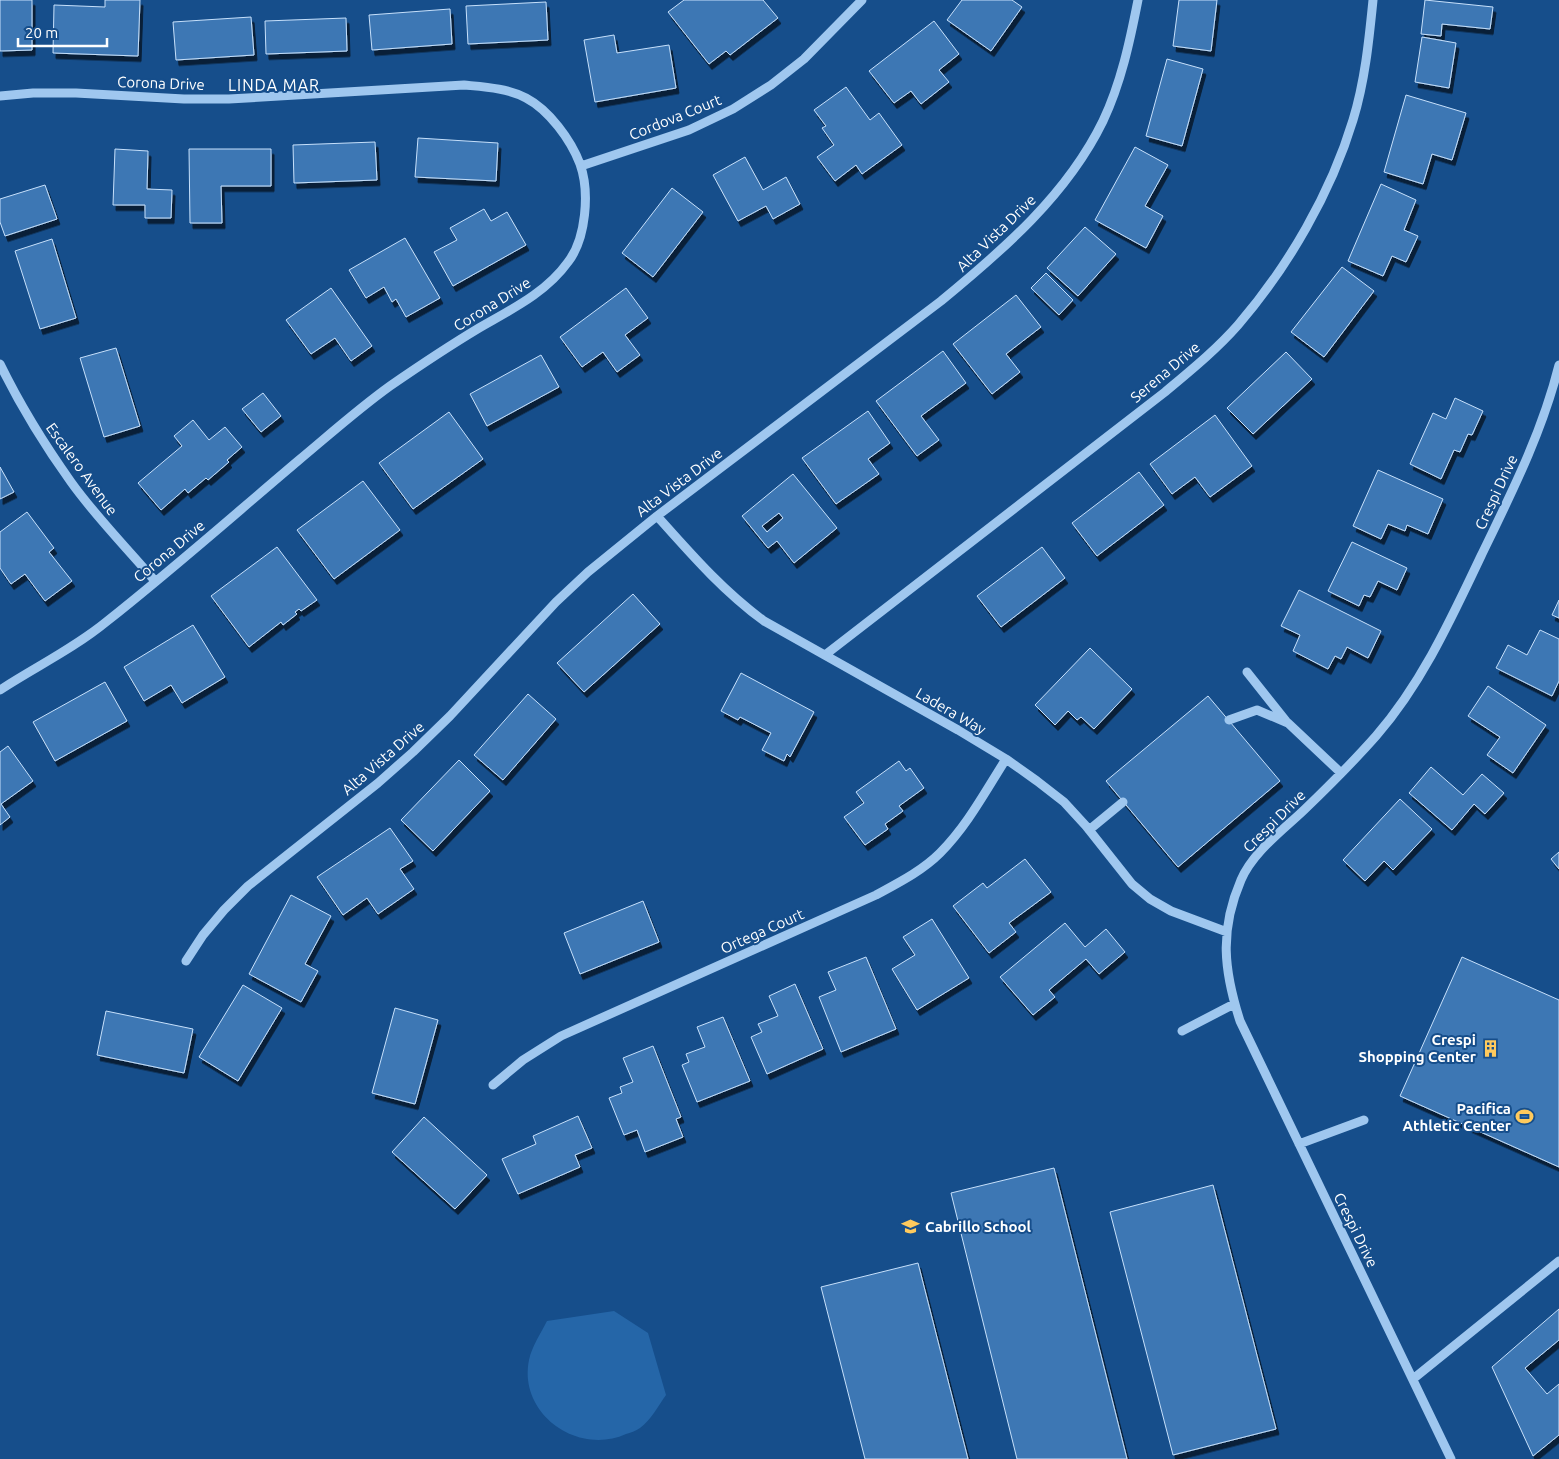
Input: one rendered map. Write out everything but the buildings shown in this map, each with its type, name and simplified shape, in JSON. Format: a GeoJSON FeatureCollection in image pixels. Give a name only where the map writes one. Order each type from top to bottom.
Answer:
{"type":"FeatureCollection","features":[{"type":"Feature","properties":{"kind":"street","name":"Cordova Court"},"geometry":{"type":"LineString","coordinates":[[581,166],[689,130],[732,109],[772,85],[804,59],[862,0]]}},
{"type":"Feature","properties":{"kind":"street","name":"Alta Vista Drive"},"geometry":{"type":"LineString","coordinates":[[186,961],[224,910],[248,886],[378,783],[413,752],[450,716],[556,602],[595,567],[657,516],[941,302],[1022,230],[1055,194],[1082,158],[1103,120],[1120,79],[1138,0]]}},
{"type":"Feature","properties":{"kind":"street","name":"Serena Drive"},"geometry":{"type":"LineString","coordinates":[[825,655],[1165,392],[1204,359],[1237,325],[1292,250],[1317,207],[1336,164],[1353,120],[1363,77],[1373,0]]}},
{"type":"Feature","properties":{"kind":"street","name":"Corona Drive"},"geometry":{"type":"LineString","coordinates":[[0,96],[33,93],[76,93],[184,99],[464,85],[497,88],[526,98],[550,117],[570,142],[581,166],[586,200],[582,233],[569,262],[548,284],[524,302],[440,352],[388,388],[98,629],[0,690]]}},
{"type":"Feature","properties":{"kind":"street","name":"Escalero Avenue"},"geometry":{"type":"LineString","coordinates":[[0,364],[41,438],[72,483],[103,522],[155,581]]}},
{"type":"Feature","properties":{"kind":"street","name":"Crespi Drive"},"geometry":{"type":"LineString","coordinates":[[1451,1459],[1240,1022],[1230,990],[1226,963],[1227,932],[1232,904],[1242,878],[1256,856],[1341,774],[1382,729],[1408,694],[1438,646],[1524,467],[1559,367]]}},
{"type":"Feature","properties":{"kind":"street","name":"Ladera Way"},"geometry":{"type":"LineString","coordinates":[[657,516],[738,602],[764,621],[958,730],[1037,780],[1064,802],[1132,884],[1150,899],[1171,911],[1227,932]]}},
{"type":"Feature","properties":{"kind":"street"},"geometry":{"type":"LineString","coordinates":[[1247,672],[1288,723],[1341,774]]}},
{"type":"Feature","properties":{"kind":"street"},"geometry":{"type":"LineString","coordinates":[[1229,720],[1257,710],[1288,723]]}},
{"type":"Feature","properties":{"kind":"street","name":"Ortega Court"},"geometry":{"type":"LineString","coordinates":[[493,1085],[523,1060],[561,1036],[867,899],[909,877],[939,854],[962,828],[1006,760]]}},
{"type":"Feature","properties":{"kind":"street"},"geometry":{"type":"LineString","coordinates":[[1089,830],[1123,802]]}},
{"type":"Feature","properties":{"kind":"street"},"geometry":{"type":"LineString","coordinates":[[1182,1031],[1234,1004]]}},
{"type":"Feature","properties":{"kind":"street"},"geometry":{"type":"LineString","coordinates":[[1299,1144],[1364,1120]]}},
{"type":"Feature","properties":{"kind":"street"},"geometry":{"type":"LineString","coordinates":[[1413,1379],[1559,1261]]}},
{"type":"Feature","properties":{"kind":"shaded area"},"geometry":{"type":"Polygon","coordinates":[[[614,1311],[648,1333],[666,1395],[651,1417],[638,1429],[608,1439],[589,1439],[571,1434],[555,1426],[542,1413],[533,1397],[528,1380],[529,1360],[534,1345],[547,1321],[614,1311]]]}},
{"type":"Feature","properties":{"kind":"place","name":"Crespi Shopping Center"},"geometry":{"type":"Point","coordinates":[1490,1048]}},
{"type":"Feature","properties":{"kind":"place","name":"Pacifica Athletic Center"},"geometry":{"type":"Point","coordinates":[1525,1117]}},
{"type":"Feature","properties":{"kind":"place","name":"Cabrillo School"},"geometry":{"type":"Point","coordinates":[911,1226]}},
{"type":"Feature","properties":{"kind":"district","name":"LINDA MAR"},"geometry":{"type":"Point","coordinates":[274,85]}}]}
